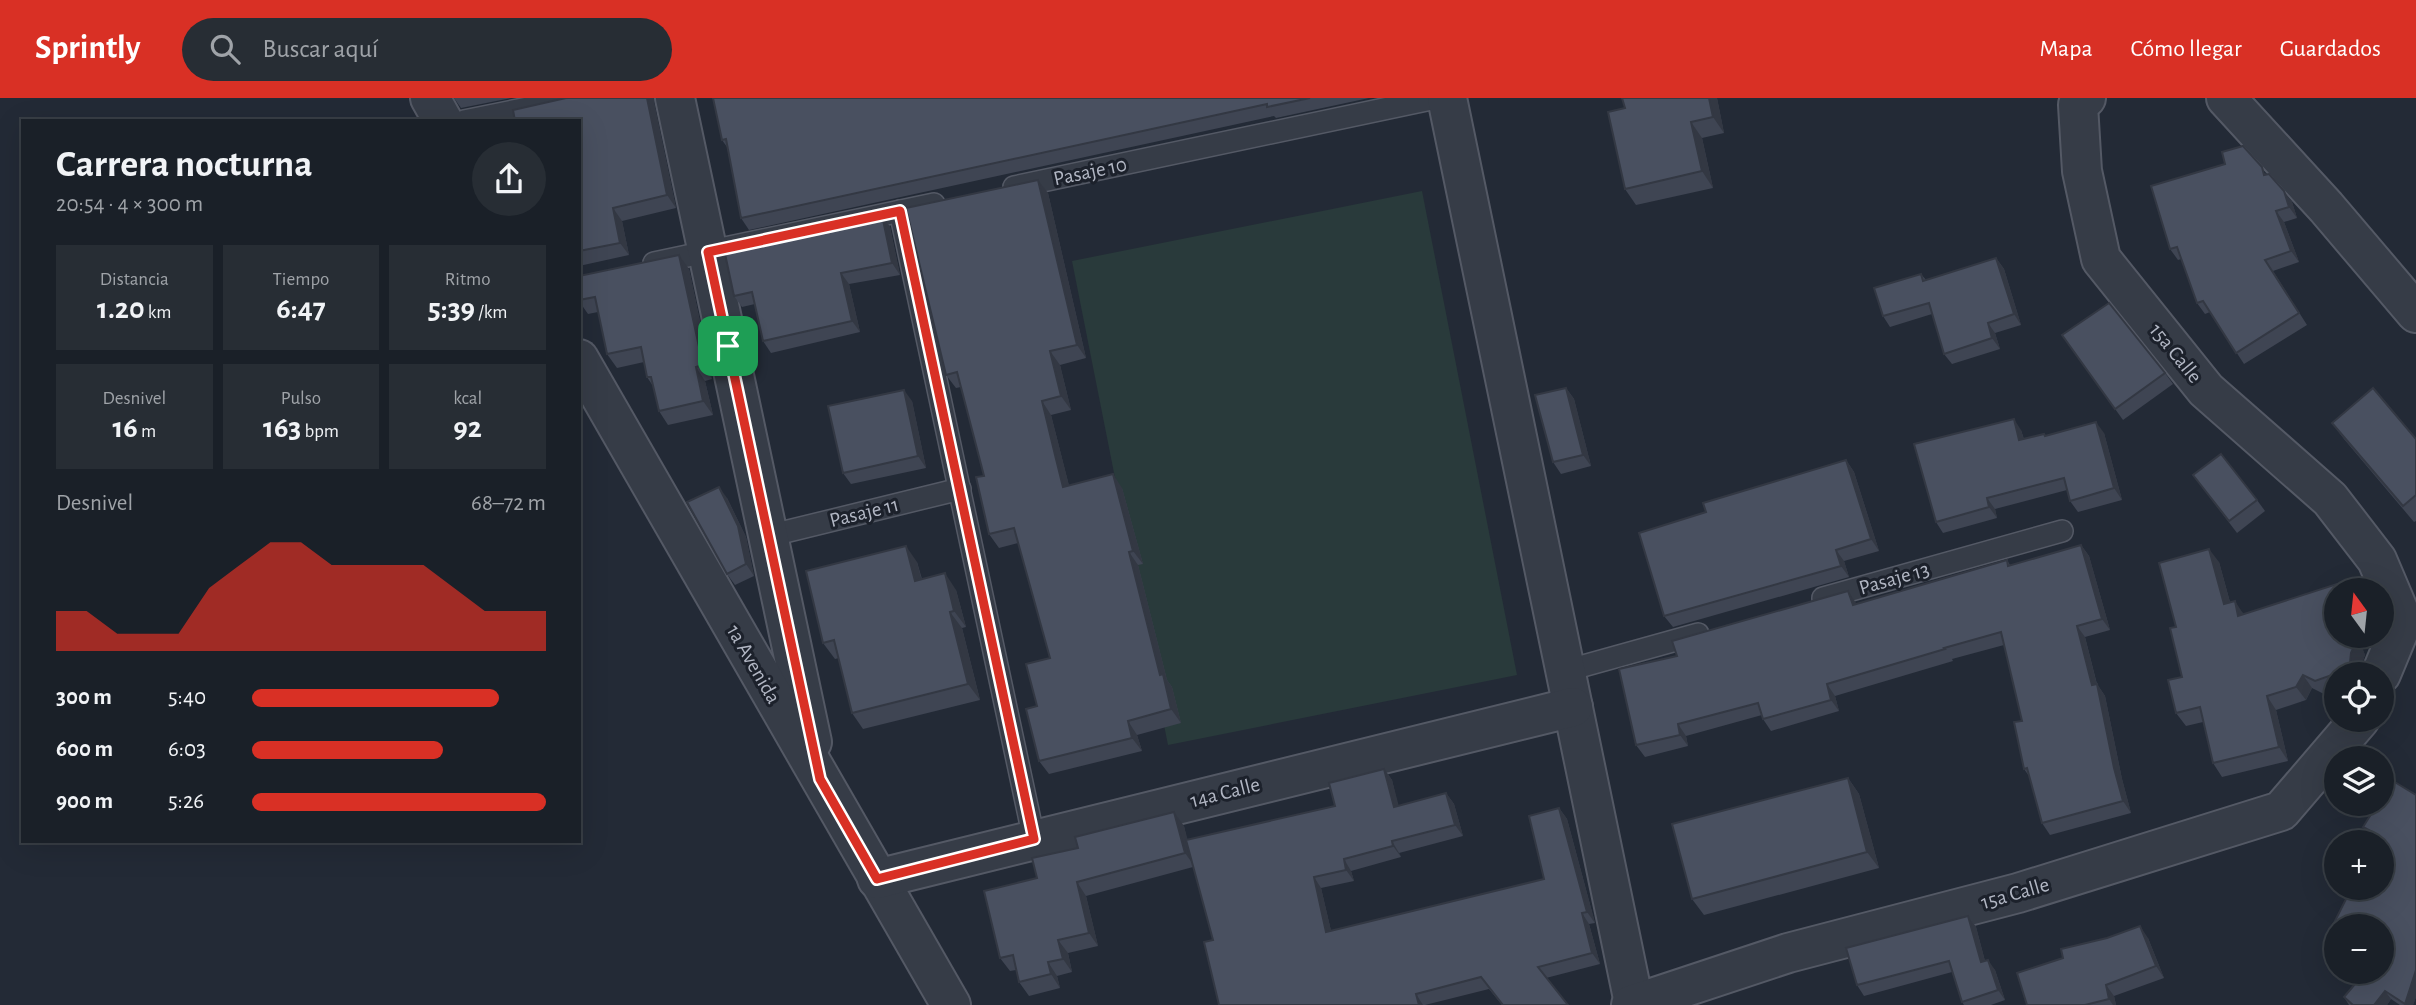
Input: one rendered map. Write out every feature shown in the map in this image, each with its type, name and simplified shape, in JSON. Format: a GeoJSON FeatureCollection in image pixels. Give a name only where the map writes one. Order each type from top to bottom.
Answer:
{"type":"FeatureCollection","features":[{"type":"Feature","properties":{"kind":"street"},"geometry":{"type":"LineString","coordinates":[[430,98],[442,119]]}},
{"type":"Feature","properties":{"kind":"street"},"geometry":{"type":"LineString","coordinates":[[675,98],[820,779]]}},
{"type":"Feature","properties":{"kind":"street"},"geometry":{"type":"LineString","coordinates":[[1447,98],[1632,1004]]}},
{"type":"Feature","properties":{"kind":"street","name":"15a Calle"},"geometry":{"type":"LineString","coordinates":[[2086,98],[2078,105],[2082,171],[2101,259],[2206,390],[2330,499],[2377,561],[2403,621],[2386,662]]}},
{"type":"Feature","properties":{"kind":"street"},"geometry":{"type":"LineString","coordinates":[[2226,98],[2326,207],[2416,313]]}},
{"type":"Feature","properties":{"kind":"street","name":"1a Avenida"},"geometry":{"type":"LineString","coordinates":[[581,362],[951,1005]]}},
{"type":"Feature","properties":{"kind":"street","name":"14a Calle"},"geometry":{"type":"LineString","coordinates":[[877,879],[1034,839],[1569,689]]}},
{"type":"Feature","properties":{"kind":"street","name":"15a Calle"},"geometry":{"type":"LineString","coordinates":[[1632,1004],[1788,953],[2018,893],[2281,811],[2349,732]]}},
{"type":"Feature","properties":{"kind":"lane"},"geometry":{"type":"LineString","coordinates":[[474,119],[577,98]]}},
{"type":"Feature","properties":{"kind":"lane","name":"Pasaje 10"},"geometry":{"type":"LineString","coordinates":[[994,191],[1437,98]]}},
{"type":"Feature","properties":{"kind":"lane"},"geometry":{"type":"LineString","coordinates":[[631,268],[954,200]]}},
{"type":"Feature","properties":{"kind":"lane"},"geometry":{"type":"LineString","coordinates":[[900,211],[1034,839]]}},
{"type":"Feature","properties":{"kind":"lane","name":"Pasaje 11"},"geometry":{"type":"LineString","coordinates":[[768,536],[960,489]]}},
{"type":"Feature","properties":{"kind":"lane","name":"Pasaje 13"},"geometry":{"type":"LineString","coordinates":[[1807,603],[2062,531]]}},
{"type":"Feature","properties":{"kind":"lane"},"geometry":{"type":"LineString","coordinates":[[1569,689],[1713,629]]}},
{"type":"Feature","properties":{"kind":"shaded area"},"geometry":{"type":"Polygon","coordinates":[[[1422,191],[1517,675],[1168,745],[1072,261],[1422,191]]]}},
{"type":"Feature","properties":{"kind":"building"},"geometry":{"type":"Polygon","coordinates":[[[566,98],[647,98],[667,195],[613,208],[620,243],[581,251],[581,119],[515,119],[513,110],[566,98]]]}},
{"type":"Feature","properties":{"kind":"building"},"geometry":{"type":"Polygon","coordinates":[[[713,98],[1310,98],[1267,107],[1267,104],[741,218],[726,139],[722,140],[713,98]]]}},
{"type":"Feature","properties":{"kind":"building"},"geometry":{"type":"Polygon","coordinates":[[[1622,98],[1709,98],[1713,117],[1691,122],[1702,171],[1625,189],[1608,112],[1625,108],[1622,98]]]}},
{"type":"Feature","properties":{"kind":"building"},"geometry":{"type":"Polygon","coordinates":[[[2243,146],[2262,167],[2264,175],[2269,174],[2284,191],[2289,207],[2276,211],[2291,251],[2265,260],[2299,313],[2236,353],[2203,301],[2197,303],[2177,247],[2170,249],[2151,186],[2225,164],[2222,152],[2243,146]]]}},
{"type":"Feature","properties":{"kind":"building"},"geometry":{"type":"Polygon","coordinates":[[[1038,180],[1077,345],[1050,351],[1061,396],[1042,401],[1063,487],[1113,474],[1133,551],[1129,552],[1171,709],[1128,721],[1132,738],[1039,761],[1026,709],[1037,706],[1026,664],[1050,658],[1014,528],[989,534],[976,477],[984,476],[957,372],[946,375],[906,208],[1038,180]]]}},
{"type":"Feature","properties":{"kind":"building"},"geometry":{"type":"Polygon","coordinates":[[[882,215],[892,263],[841,273],[852,321],[763,341],[752,292],[734,296],[724,249],[882,215]]]}},
{"type":"Feature","properties":{"kind":"building"},"geometry":{"type":"Polygon","coordinates":[[[679,255],[703,365],[696,367],[703,401],[659,411],[651,377],[647,377],[641,347],[607,354],[595,297],[581,300],[581,276],[679,255]]]}},
{"type":"Feature","properties":{"kind":"building"},"geometry":{"type":"Polygon","coordinates":[[[1996,258],[2014,314],[1988,323],[1992,338],[1944,354],[1929,303],[1883,316],[1874,288],[1921,274],[1923,281],[1996,258]]]}},
{"type":"Feature","properties":{"kind":"building"},"geometry":{"type":"Polygon","coordinates":[[[2109,303],[2165,373],[2115,409],[2062,335],[2109,303]]]}},
{"type":"Feature","properties":{"kind":"building"},"geometry":{"type":"Polygon","coordinates":[[[1566,388],[1583,455],[1553,462],[1535,395],[1566,388]]]}},
{"type":"Feature","properties":{"kind":"building"},"geometry":{"type":"Polygon","coordinates":[[[2373,388],[2416,439],[2416,495],[2403,506],[2332,423],[2373,388]]]}},
{"type":"Feature","properties":{"kind":"building"},"geometry":{"type":"Polygon","coordinates":[[[904,390],[918,456],[843,473],[828,406],[904,390]]]}},
{"type":"Feature","properties":{"kind":"building"},"geometry":{"type":"Polygon","coordinates":[[[2014,419],[2019,440],[2096,422],[2114,488],[2070,501],[2064,478],[1987,498],[1989,507],[1936,522],[1914,444],[2014,419]]]}},
{"type":"Feature","properties":{"kind":"building"},"geometry":{"type":"Polygon","coordinates":[[[2221,454],[2257,500],[2229,521],[2193,475],[2221,454]]]}},
{"type":"Feature","properties":{"kind":"building"},"geometry":{"type":"Polygon","coordinates":[[[1846,460],[1871,539],[1836,550],[1841,566],[1664,616],[1639,533],[1706,512],[1703,503],[1846,460]]]}},
{"type":"Feature","properties":{"kind":"building"},"geometry":{"type":"Polygon","coordinates":[[[719,487],[738,526],[746,564],[727,574],[687,502],[719,487]]]}},
{"type":"Feature","properties":{"kind":"building"},"geometry":{"type":"Polygon","coordinates":[[[2081,545],[2102,619],[2077,626],[2092,685],[2097,684],[2123,801],[2042,823],[2027,768],[2024,769],[2014,722],[2022,721],[2001,632],[1827,684],[1831,700],[1763,719],[1758,703],[1678,724],[1680,735],[1636,745],[1619,669],[1677,656],[1672,641],[1848,591],[1853,605],[2007,560],[2008,566],[2081,545]]]}},
{"type":"Feature","properties":{"kind":"building"},"geometry":{"type":"Polygon","coordinates":[[[906,546],[915,581],[945,573],[954,611],[950,612],[968,684],[852,713],[834,640],[823,643],[806,571],[906,546]]]}},
{"type":"Feature","properties":{"kind":"building"},"geometry":{"type":"Polygon","coordinates":[[[2209,549],[2224,604],[2235,601],[2238,616],[2324,588],[2324,648],[2353,648],[2350,662],[2324,662],[2324,678],[2315,681],[2303,675],[2296,687],[2267,696],[2279,747],[2213,763],[2200,707],[2176,713],[2168,680],[2182,677],[2170,628],[2176,627],[2159,563],[2209,549]]]}},
{"type":"Feature","properties":{"kind":"building"},"geometry":{"type":"Polygon","coordinates":[[[1384,769],[1394,807],[1446,793],[1455,825],[1392,841],[1393,846],[1344,859],[1346,870],[1314,877],[1326,932],[1544,879],[1529,816],[1559,808],[1587,912],[1582,913],[1592,953],[1538,967],[1568,1005],[1503,1005],[1481,977],[1416,994],[1419,1005],[1219,1005],[1204,942],[1213,940],[1186,840],[1335,806],[1329,783],[1384,769]]]}},
{"type":"Feature","properties":{"kind":"building"},"geometry":{"type":"Polygon","coordinates":[[[1848,778],[1867,852],[1692,899],[1672,824],[1848,778]]]}},
{"type":"Feature","properties":{"kind":"building"},"geometry":{"type":"Polygon","coordinates":[[[2394,782],[2416,795],[2416,970],[2405,1004],[2385,991],[2374,1005],[2353,1005],[2344,997],[2355,984],[2394,984],[2394,914],[2338,914],[2346,900],[2394,900],[2394,830],[2369,830],[2363,827],[2370,816],[2394,816],[2394,782]]]}},
{"type":"Feature","properties":{"kind":"building"},"geometry":{"type":"Polygon","coordinates":[[[1174,812],[1185,853],[1077,882],[1089,933],[1058,940],[1063,959],[1048,962],[1051,974],[1019,982],[1013,955],[1000,958],[984,891],[1037,878],[1032,858],[1078,848],[1075,837],[1174,812]]]}},
{"type":"Feature","properties":{"kind":"building"},"geometry":{"type":"Polygon","coordinates":[[[1968,916],[1981,962],[1988,960],[1998,990],[1962,1002],[1949,961],[1857,985],[1846,948],[1968,916]]]}},
{"type":"Feature","properties":{"kind":"building"},"geometry":{"type":"Polygon","coordinates":[[[2140,926],[2156,966],[2106,985],[2109,999],[2085,1005],[2027,1005],[2017,973],[2063,958],[2061,949],[2107,938],[2140,926]]]}},
{"type":"Feature","properties":{"kind":"route"},"geometry":{"type":"LineString","coordinates":[[900,211],[1034,839],[877,879],[820,779],[728,346],[708,252],[900,211]]}}]}
